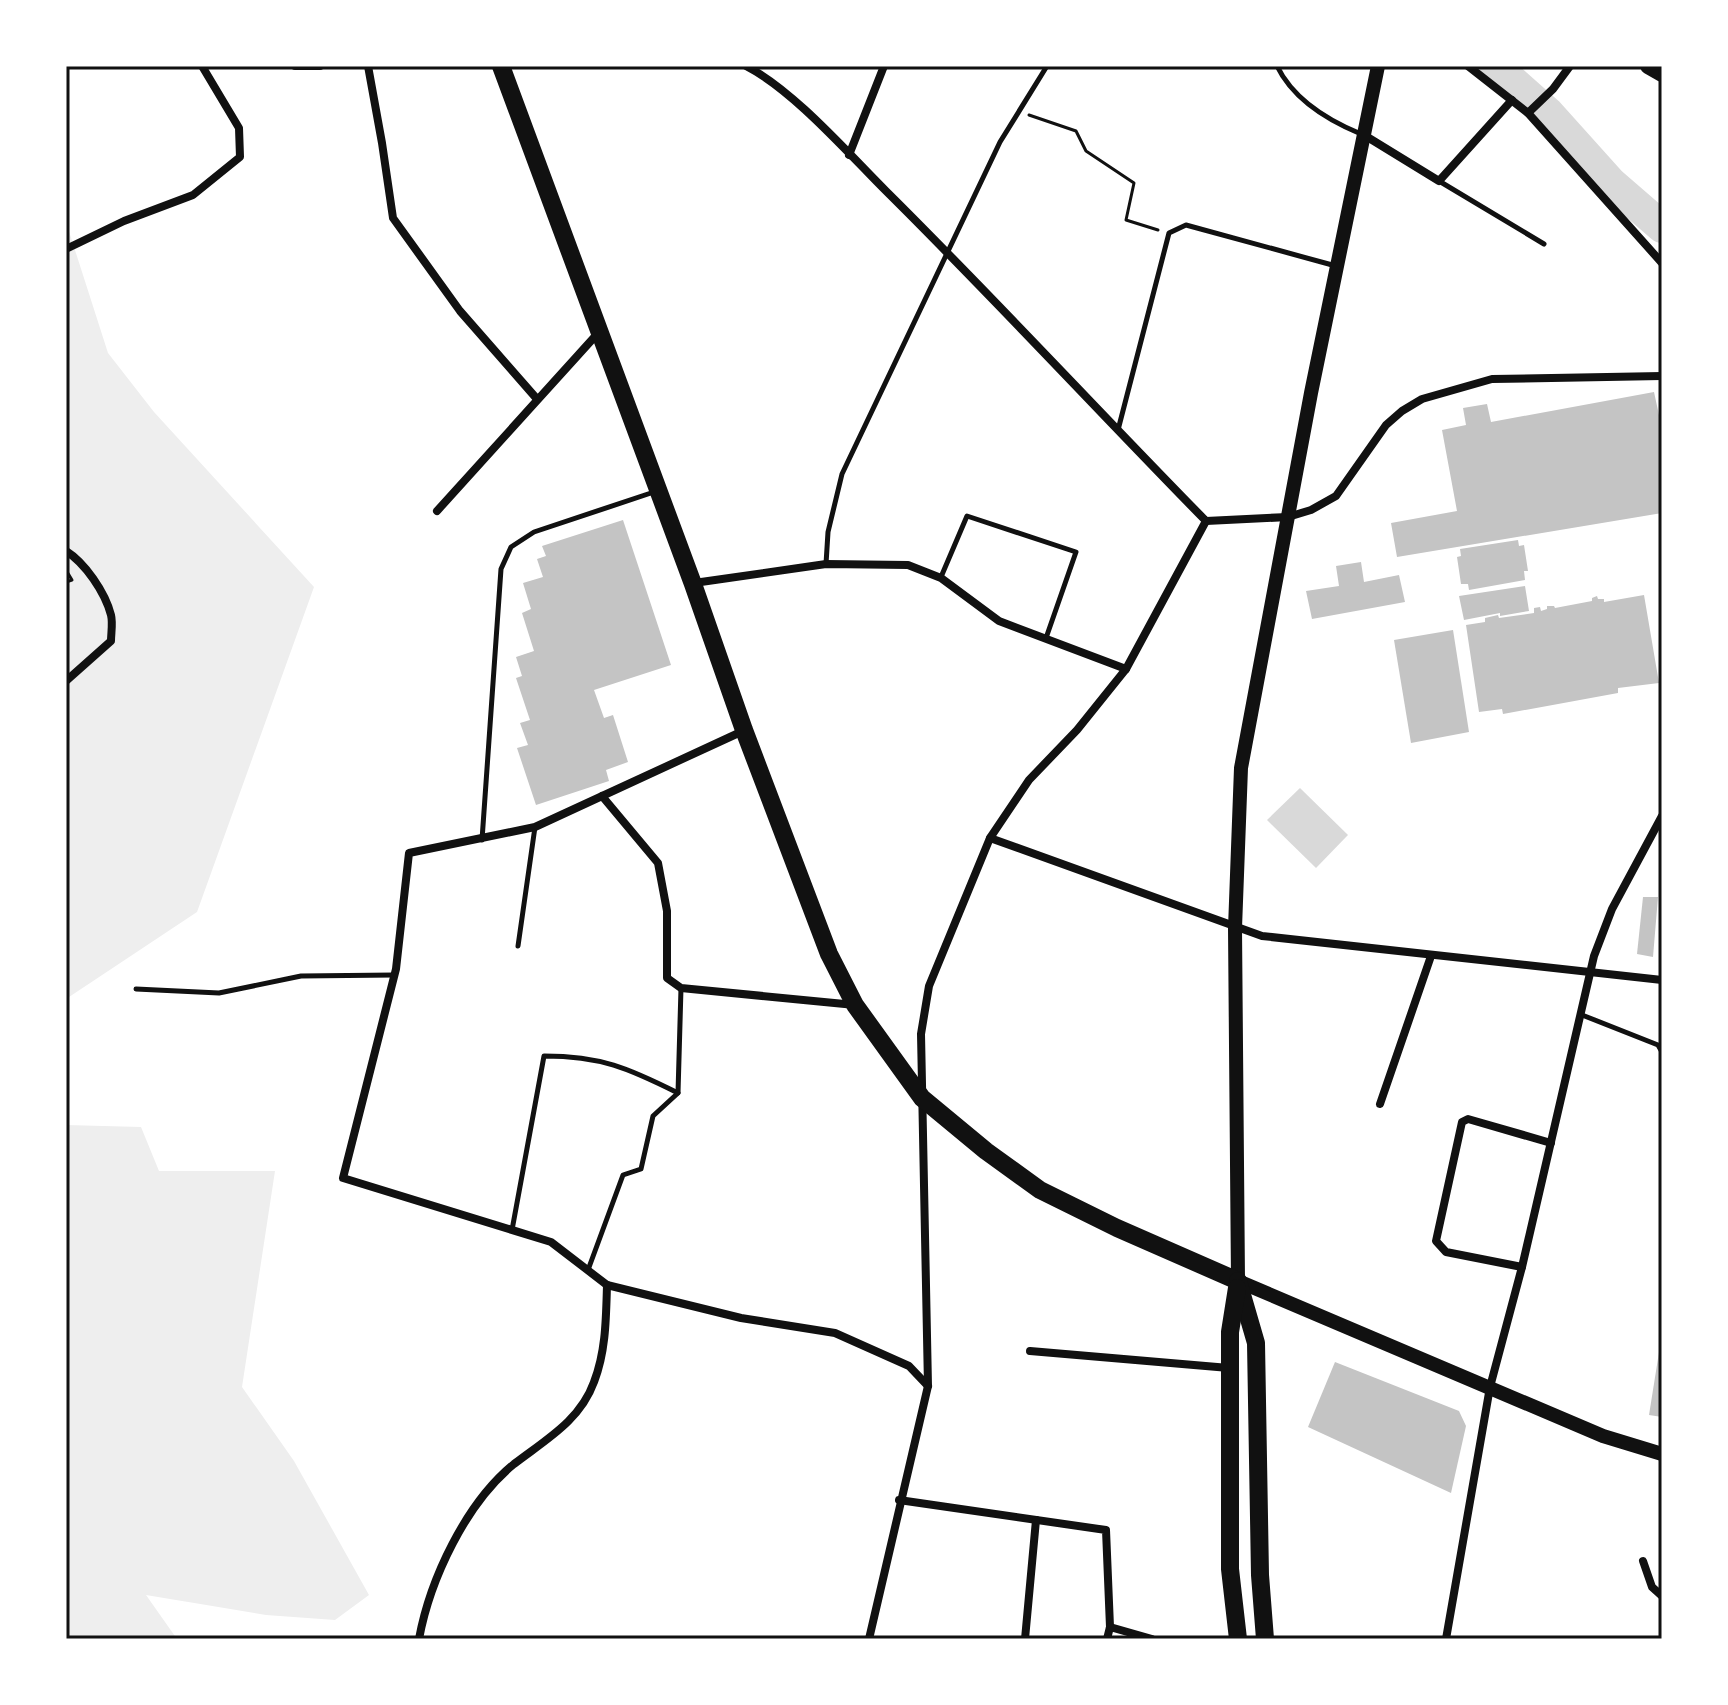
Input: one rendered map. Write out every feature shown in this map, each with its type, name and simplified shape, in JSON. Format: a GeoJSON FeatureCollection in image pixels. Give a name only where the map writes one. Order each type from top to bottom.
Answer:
{"type":"FeatureCollection","features":[{"type":"Feature","properties":{"kind":"highway"},"geometry":{"type":"LineString","coordinates":[[501,66],[744,730],[829,954],[855,1005],[922,1098],[986,1151],[1040,1190],[1238,1281]]}},
{"type":"Feature","properties":{"kind":"highway"},"geometry":{"type":"LineString","coordinates":[[1238,1281],[1230,1332],[1230,1569],[1238,1639]]}},
{"type":"Feature","properties":{"kind":"highway"},"geometry":{"type":"LineString","coordinates":[[1238,1281],[1256,1343],[1260,1575],[1265,1639]]}},
{"type":"Feature","properties":{"kind":"main road"},"geometry":{"type":"LineString","coordinates":[[1648,66],[1662,74]]}},
{"type":"Feature","properties":{"kind":"street"},"geometry":{"type":"LineString","coordinates":[[66,249],[124,221],[193,195],[240,157],[239,128],[202,66]]}},
{"type":"Feature","properties":{"kind":"street"},"geometry":{"type":"LineString","coordinates":[[295,66],[320,66]]}},
{"type":"Feature","properties":{"kind":"street"},"geometry":{"type":"LineString","coordinates":[[368,66],[393,218],[460,311],[537,399]]}},
{"type":"Feature","properties":{"kind":"street"},"geometry":{"type":"LineString","coordinates":[[746,66],[767,77],[948,252],[1206,521],[1288,517],[1311,510],[1336,496],[1386,425],[1422,399],[1492,379],[1662,376]]}},
{"type":"Feature","properties":{"kind":"street"},"geometry":{"type":"LineString","coordinates":[[849,155],[884,66]]}},
{"type":"Feature","properties":{"kind":"street"},"geometry":{"type":"LineString","coordinates":[[1378,66],[1336,267],[1241,768],[1235,928],[1238,1281],[1603,1436],[1662,1454]]}},
{"type":"Feature","properties":{"kind":"street"},"geometry":{"type":"LineString","coordinates":[[1468,66],[1530,111],[1662,263]]}},
{"type":"Feature","properties":{"kind":"street"},"geometry":{"type":"LineString","coordinates":[[1530,111],[1553,89],[1570,66]]}},
{"type":"Feature","properties":{"kind":"street"},"geometry":{"type":"LineString","coordinates":[[1363,135],[1439,181],[1512,100]]}},
{"type":"Feature","properties":{"kind":"street"},"geometry":{"type":"LineString","coordinates":[[437,511],[600,331]]}},
{"type":"Feature","properties":{"kind":"street"},"geometry":{"type":"LineString","coordinates":[[869,1639],[928,1386],[921,1034],[929,986],[990,838],[1029,780],[1077,730],[1126,669],[1206,521]]}},
{"type":"Feature","properties":{"kind":"street"},"geometry":{"type":"LineString","coordinates":[[66,551],[78,558],[102,595],[111,616],[111,641],[66,681]]}},
{"type":"Feature","properties":{"kind":"street"},"geometry":{"type":"LineString","coordinates":[[693,584],[826,564],[908,565],[941,578],[999,621],[1126,669]]}},
{"type":"Feature","properties":{"kind":"street"},"geometry":{"type":"LineString","coordinates":[[744,730],[535,827],[409,853],[394,975],[343,1178],[551,1242],[607,1285],[741,1318],[835,1333],[909,1366],[928,1386]]}},
{"type":"Feature","properties":{"kind":"street"},"geometry":{"type":"LineString","coordinates":[[602,796],[658,863],[667,911],[667,978],[681,988],[855,1005]]}},
{"type":"Feature","properties":{"kind":"street"},"geometry":{"type":"LineString","coordinates":[[1446,1639],[1490,1387],[1522,1267],[1600,935],[1662,816]]}},
{"type":"Feature","properties":{"kind":"street"},"geometry":{"type":"LineString","coordinates":[[990,838],[1262,936],[1662,980]]}},
{"type":"Feature","properties":{"kind":"street"},"geometry":{"type":"LineString","coordinates":[[1380,1104],[1431,956]]}},
{"type":"Feature","properties":{"kind":"street"},"geometry":{"type":"LineString","coordinates":[[1522,1267],[1446,1252],[1436,1241],[1462,1122],[1468,1119],[1551,1143]]}},
{"type":"Feature","properties":{"kind":"street"},"geometry":{"type":"LineString","coordinates":[[419,1639],[424,1612],[442,1563],[484,1494],[513,1466],[559,1432],[581,1408],[594,1383],[606,1337],[607,1285]]}},
{"type":"Feature","properties":{"kind":"street"},"geometry":{"type":"LineString","coordinates":[[1030,1351],[1230,1368]]}},
{"type":"Feature","properties":{"kind":"street"},"geometry":{"type":"LineString","coordinates":[[899,1500],[1106,1530],[1110,1627],[1107,1639]]}},
{"type":"Feature","properties":{"kind":"street"},"geometry":{"type":"LineString","coordinates":[[1025,1639],[1036,1520]]}},
{"type":"Feature","properties":{"kind":"street"},"geometry":{"type":"LineString","coordinates":[[1643,1561],[1652,1587],[1662,1596]]}},
{"type":"Feature","properties":{"kind":"street"},"geometry":{"type":"LineString","coordinates":[[1110,1627],[1152,1639]]}},
{"type":"Feature","properties":{"kind":"lane"},"geometry":{"type":"LineString","coordinates":[[826,564],[828,532],[842,474],[1000,142],[1047,66]]}},
{"type":"Feature","properties":{"kind":"lane"},"geometry":{"type":"LineString","coordinates":[[1277,66],[1286,84],[1334,123],[1363,135]]}},
{"type":"Feature","properties":{"kind":"lane"},"geometry":{"type":"LineString","coordinates":[[1439,181],[1544,244]]}},
{"type":"Feature","properties":{"kind":"lane"},"geometry":{"type":"LineString","coordinates":[[1118,431],[1169,233],[1186,225],[1336,267]]}},
{"type":"Feature","properties":{"kind":"lane"},"geometry":{"type":"LineString","coordinates":[[482,840],[501,569],[511,547],[534,532],[659,491]]}},
{"type":"Feature","properties":{"kind":"lane"},"geometry":{"type":"LineString","coordinates":[[941,578],[967,516],[1076,552],[1046,638]]}},
{"type":"Feature","properties":{"kind":"lane"},"geometry":{"type":"LineString","coordinates":[[518,946],[535,827]]}},
{"type":"Feature","properties":{"kind":"lane"},"geometry":{"type":"LineString","coordinates":[[136,989],[219,993],[301,976],[394,975]]}},
{"type":"Feature","properties":{"kind":"lane"},"geometry":{"type":"LineString","coordinates":[[587,1270],[623,1175],[641,1169],[653,1116],[678,1093],[681,988]]}},
{"type":"Feature","properties":{"kind":"lane"},"geometry":{"type":"LineString","coordinates":[[1582,1015],[1658,1045],[1662,1052]]}},
{"type":"Feature","properties":{"kind":"lane"},"geometry":{"type":"LineString","coordinates":[[512,1231],[544,1056],[580,1056],[627,1068],[678,1093]]}},
{"type":"Feature","properties":{"kind":"path"},"geometry":{"type":"LineString","coordinates":[[1019,111],[1076,131],[1086,151],[1134,183],[1126,220],[1169,233]]}},
{"type":"Feature","properties":{"kind":"path"},"geometry":{"type":"LineString","coordinates":[[66,570],[72,580],[66,582]]}},
{"type":"Feature","properties":{"kind":"shaded area"},"geometry":{"type":"Polygon","coordinates":[[[66,222],[108,353],[154,412],[314,587],[197,912],[66,999],[66,222]]]}},
{"type":"Feature","properties":{"kind":"shaded area"},"geometry":{"type":"Polygon","coordinates":[[[1300,788],[1348,835],[1316,868],[1267,820],[1300,788]]]}},
{"type":"Feature","properties":{"kind":"shaded area"},"geometry":{"type":"Polygon","coordinates":[[[66,1125],[141,1127],[159,1171],[275,1171],[242,1387],[294,1461],[369,1595],[335,1620],[266,1615],[146,1595],[177,1639],[66,1639],[66,1125]]]}},
{"type":"Feature","properties":{"kind":"building"},"geometry":{"type":"Polygon","coordinates":[[[1654,392],[1662,429],[1662,513],[1397,557],[1391,523],[1457,511],[1442,430],[1466,425],[1463,408],[1487,404],[1491,422],[1654,392]]]}},
{"type":"Feature","properties":{"kind":"building"},"geometry":{"type":"Polygon","coordinates":[[[623,520],[671,665],[594,690],[604,718],[613,715],[628,762],[606,770],[609,781],[536,805],[517,748],[528,745],[520,723],[530,720],[516,678],[522,676],[516,657],[534,651],[522,613],[531,609],[523,583],[543,577],[537,559],[546,556],[542,546],[623,520]]]}},
{"type":"Feature","properties":{"kind":"building"},"geometry":{"type":"Polygon","coordinates":[[[1518,540],[1519,546],[1524,545],[1528,571],[1524,571],[1525,580],[1469,590],[1468,584],[1461,584],[1457,557],[1461,556],[1460,549],[1518,540]]]}},
{"type":"Feature","properties":{"kind":"building"},"geometry":{"type":"Polygon","coordinates":[[[1361,562],[1364,582],[1399,575],[1405,602],[1312,619],[1306,591],[1339,586],[1336,566],[1361,562]]]}},
{"type":"Feature","properties":{"kind":"building"},"geometry":{"type":"Polygon","coordinates":[[[1525,586],[1529,611],[1464,620],[1459,596],[1525,586]]]}},
{"type":"Feature","properties":{"kind":"building"},"geometry":{"type":"Polygon","coordinates":[[[1644,595],[1659,683],[1618,688],[1618,693],[1503,714],[1502,709],[1479,712],[1466,625],[1485,622],[1485,618],[1498,615],[1499,618],[1534,613],[1534,608],[1540,607],[1541,611],[1547,606],[1555,608],[1592,601],[1597,596],[1604,602],[1644,595]]]}},
{"type":"Feature","properties":{"kind":"building"},"geometry":{"type":"Polygon","coordinates":[[[1453,630],[1469,732],[1411,743],[1394,640],[1453,630]]]}},
{"type":"Feature","properties":{"kind":"building"},"geometry":{"type":"Polygon","coordinates":[[[1643,897],[1658,897],[1653,957],[1637,954],[1643,897]]]}},
{"type":"Feature","properties":{"kind":"building"},"geometry":{"type":"Polygon","coordinates":[[[1662,1347],[1662,1417],[1649,1415],[1662,1347]]]}},
{"type":"Feature","properties":{"kind":"building"},"geometry":{"type":"Polygon","coordinates":[[[1335,1362],[1459,1411],[1466,1426],[1451,1493],[1308,1427],[1335,1362]]]}},
{"type":"Feature","properties":{"kind":"waterway"},"geometry":{"type":"LineString","coordinates":[[1495,66],[1548,113],[1610,182],[1662,227]]}}]}
